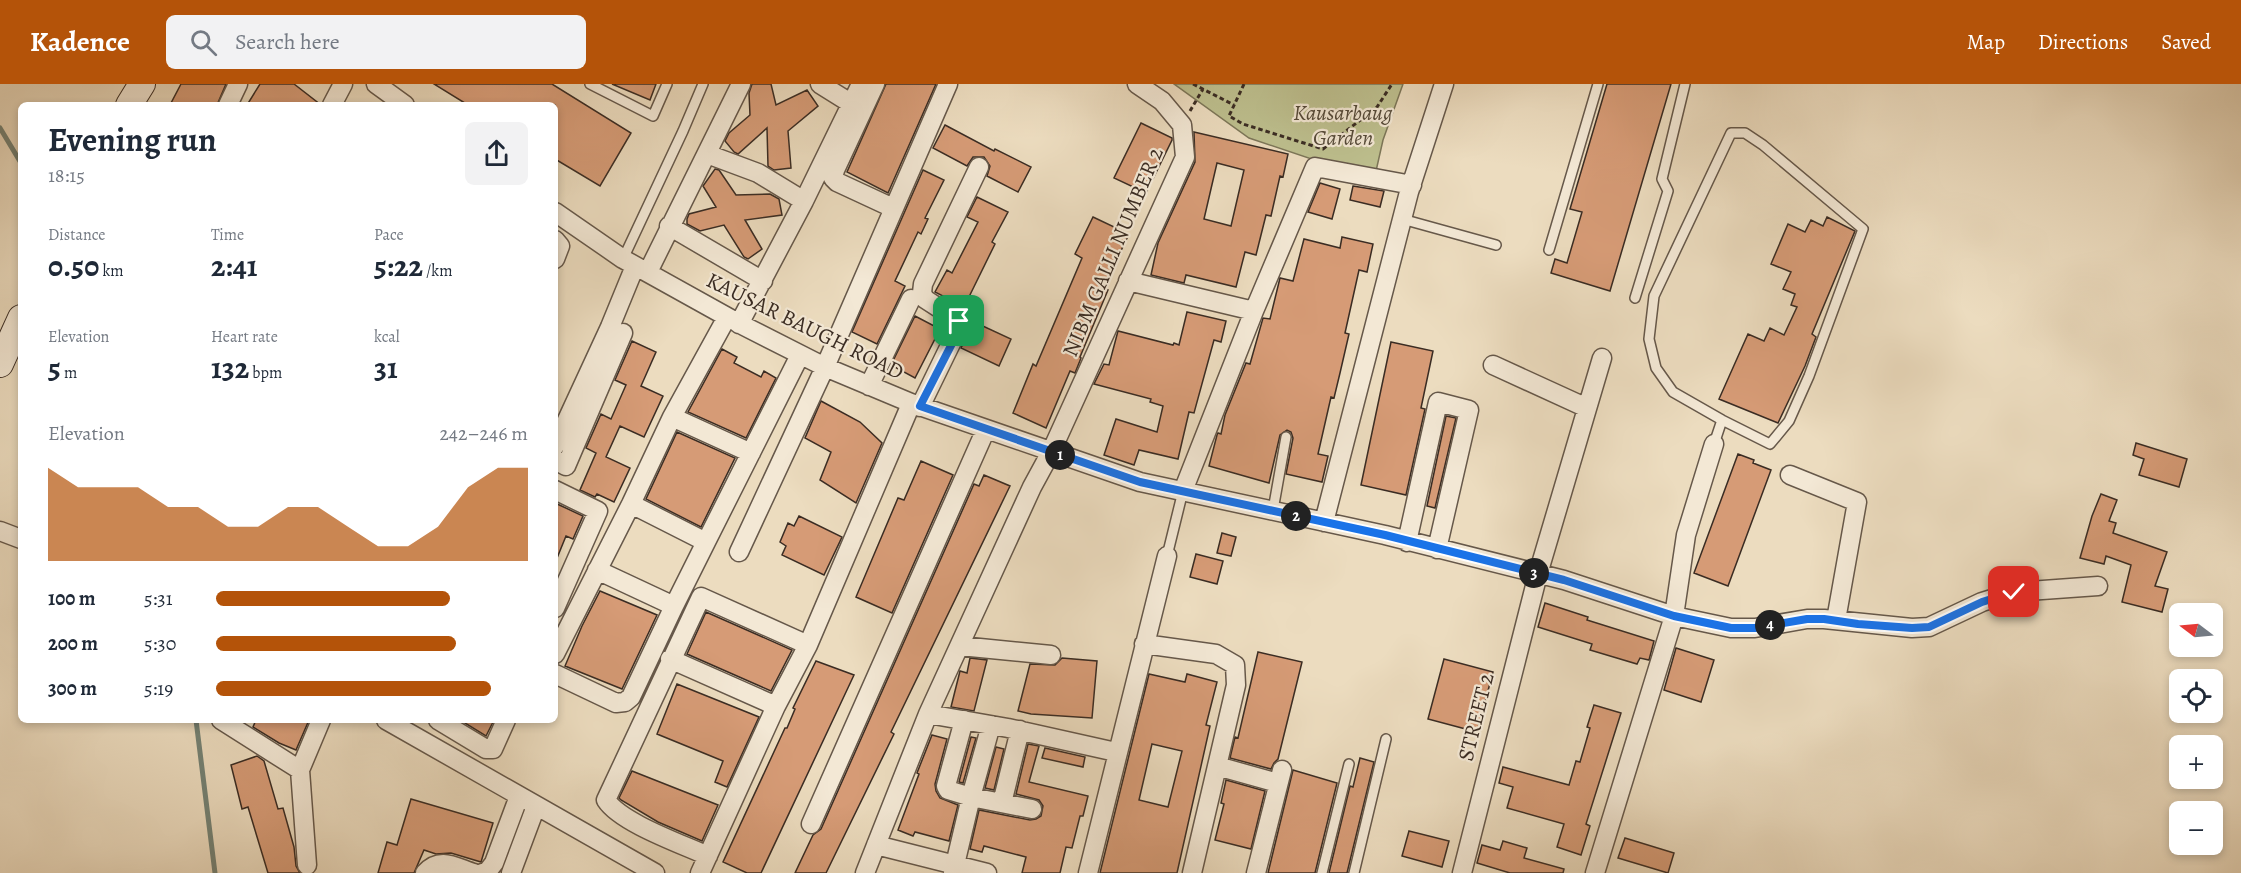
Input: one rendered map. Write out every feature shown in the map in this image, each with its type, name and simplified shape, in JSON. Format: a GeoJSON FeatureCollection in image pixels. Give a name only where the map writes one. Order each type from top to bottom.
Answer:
{"type":"FeatureCollection","features":[{"type":"Feature","properties":{"kind":"main road"},"geometry":{"type":"LineString","coordinates":[[131,102],[142,84]]}},
{"type":"Feature","properties":{"kind":"main road"},"geometry":{"type":"LineString","coordinates":[[0,364],[18,325]]}},
{"type":"Feature","properties":{"kind":"street"},"geometry":{"type":"LineString","coordinates":[[229,102],[238,84]]}},
{"type":"Feature","properties":{"kind":"street"},"geometry":{"type":"LineString","coordinates":[[334,102],[343,84]]}},
{"type":"Feature","properties":{"kind":"street"},"geometry":{"type":"LineString","coordinates":[[376,84],[401,102]]}},
{"type":"Feature","properties":{"kind":"street"},"geometry":{"type":"LineString","coordinates":[[558,461],[566,465],[635,266],[669,226],[708,154],[741,84]]}},
{"type":"Feature","properties":{"kind":"street"},"geometry":{"type":"LineString","coordinates":[[820,84],[852,104]]}},
{"type":"Feature","properties":{"kind":"street"},"geometry":{"type":"LineString","coordinates":[[558,648],[632,504],[672,417],[733,321],[763,281],[861,84]]}},
{"type":"Feature","properties":{"kind":"street"},"geometry":{"type":"LineString","coordinates":[[876,84],[833,178],[893,208]]}},
{"type":"Feature","properties":{"kind":"street"},"geometry":{"type":"LineString","coordinates":[[739,552],[825,367],[948,84]]}},
{"type":"Feature","properties":{"kind":"street","name":"NIBM GALLI NUMBER 2"},"geometry":{"type":"LineString","coordinates":[[865,873],[928,714],[1032,487],[1051,452],[1185,157],[1182,125],[1161,101],[1137,84]]}},
{"type":"Feature","properties":{"kind":"street"},"geometry":{"type":"LineString","coordinates":[[1324,522],[1402,219],[1444,84]]}},
{"type":"Feature","properties":{"kind":"street"},"geometry":{"type":"LineString","coordinates":[[708,154],[758,173],[804,201]]}},
{"type":"Feature","properties":{"kind":"street"},"geometry":{"type":"LineString","coordinates":[[700,873],[776,706],[808,645],[915,405],[960,325],[959,321],[925,299],[922,294],[923,284],[980,167]]}},
{"type":"Feature","properties":{"kind":"street"},"geometry":{"type":"LineString","coordinates":[[1183,491],[1254,311],[1315,167],[1412,185]]}},
{"type":"Feature","properties":{"kind":"street","name":"KAUSAR BAUGH ROAD"},"geometry":{"type":"LineString","coordinates":[[558,214],[635,266],[733,321],[825,367],[915,405],[1140,482],[1273,510],[1538,574],[1674,616],[1731,628],[1755,628],[1807,619],[1891,627],[1929,627],[1982,602],[2014,592],[2098,586]]}},
{"type":"Feature","properties":{"kind":"street"},"geometry":{"type":"LineString","coordinates":[[669,226],[763,281]]}},
{"type":"Feature","properties":{"kind":"street"},"geometry":{"type":"LineString","coordinates":[[1128,281],[1254,311]]}},
{"type":"Feature","properties":{"kind":"street"},"geometry":{"type":"LineString","coordinates":[[869,386],[912,299]]}},
{"type":"Feature","properties":{"kind":"street"},"geometry":{"type":"LineString","coordinates":[[558,441],[623,333]]}},
{"type":"Feature","properties":{"kind":"street"},"geometry":{"type":"LineString","coordinates":[[558,675],[616,703],[626,702],[631,697],[800,355]]}},
{"type":"Feature","properties":{"kind":"street","name":"STREET 2"},"geometry":{"type":"LineString","coordinates":[[1462,873],[1538,574],[1602,358]]}},
{"type":"Feature","properties":{"kind":"street"},"geometry":{"type":"LineString","coordinates":[[1493,365],[1587,408]]}},
{"type":"Feature","properties":{"kind":"street"},"geometry":{"type":"LineString","coordinates":[[1407,542],[1438,402],[1469,410],[1437,549]]}},
{"type":"Feature","properties":{"kind":"street"},"geometry":{"type":"LineString","coordinates":[[672,417],[751,453]]}},
{"type":"Feature","properties":{"kind":"street"},"geometry":{"type":"LineString","coordinates":[[811,824],[986,429]]}},
{"type":"Feature","properties":{"kind":"street"},"geometry":{"type":"LineString","coordinates":[[1595,873],[1674,616],[1686,534],[1714,444]]}},
{"type":"Feature","properties":{"kind":"street"},"geometry":{"type":"LineString","coordinates":[[1790,475],[1857,502],[1836,620]]}},
{"type":"Feature","properties":{"kind":"street"},"geometry":{"type":"LineString","coordinates":[[558,491],[598,511],[558,601]]}},
{"type":"Feature","properties":{"kind":"street"},"geometry":{"type":"LineString","coordinates":[[632,504],[706,542]]}},
{"type":"Feature","properties":{"kind":"street"},"geometry":{"type":"LineString","coordinates":[[0,531],[18,538]]}},
{"type":"Feature","properties":{"kind":"street"},"geometry":{"type":"LineString","coordinates":[[1088,873],[1116,752],[1167,556]]}},
{"type":"Feature","properties":{"kind":"street"},"geometry":{"type":"LineString","coordinates":[[597,570],[674,606]]}},
{"type":"Feature","properties":{"kind":"street"},"geometry":{"type":"LineString","coordinates":[[708,856],[625,817],[612,809],[606,800],[670,659],[701,597],[808,645]]}},
{"type":"Feature","properties":{"kind":"street"},"geometry":{"type":"LineString","coordinates":[[1144,644],[1216,654],[1235,665],[1236,685],[1192,873]]}},
{"type":"Feature","properties":{"kind":"street"},"geometry":{"type":"LineString","coordinates":[[960,646],[1051,655]]}},
{"type":"Feature","properties":{"kind":"street"},"geometry":{"type":"LineString","coordinates":[[670,659],[776,706]]}},
{"type":"Feature","properties":{"kind":"street"},"geometry":{"type":"LineString","coordinates":[[928,714],[1020,730],[1116,752]]}},
{"type":"Feature","properties":{"kind":"street"},"geometry":{"type":"LineString","coordinates":[[964,720],[946,786],[948,790],[1032,809]]}},
{"type":"Feature","properties":{"kind":"street"},"geometry":{"type":"LineString","coordinates":[[226,723],[300,770]]}},
{"type":"Feature","properties":{"kind":"street"},"geometry":{"type":"LineString","coordinates":[[307,865],[300,770],[320,723]]}},
{"type":"Feature","properties":{"kind":"street"},"geometry":{"type":"LineString","coordinates":[[391,723],[655,873]]}},
{"type":"Feature","properties":{"kind":"street"},"geometry":{"type":"LineString","coordinates":[[417,737],[430,723]]}},
{"type":"Feature","properties":{"kind":"street"},"geometry":{"type":"LineString","coordinates":[[443,723],[486,749],[493,749],[505,723]]}},
{"type":"Feature","properties":{"kind":"street"},"geometry":{"type":"LineString","coordinates":[[954,869],[991,725]]}},
{"type":"Feature","properties":{"kind":"street"},"geometry":{"type":"LineString","coordinates":[[1002,803],[1020,730]]}},
{"type":"Feature","properties":{"kind":"street"},"geometry":{"type":"LineString","coordinates":[[1217,766],[1280,777],[1256,873]]}},
{"type":"Feature","properties":{"kind":"street"},"geometry":{"type":"LineString","coordinates":[[482,873],[487,872],[494,864],[519,796]]}},
{"type":"Feature","properties":{"kind":"street"},"geometry":{"type":"LineString","coordinates":[[511,873],[536,806]]}},
{"type":"Feature","properties":{"kind":"street"},"geometry":{"type":"LineString","coordinates":[[876,845],[954,869],[987,873]]}},
{"type":"Feature","properties":{"kind":"street"},"geometry":{"type":"LineString","coordinates":[[425,873],[431,866],[440,863],[474,873]]}},
{"type":"Feature","properties":{"kind":"lane"},"geometry":{"type":"LineString","coordinates":[[590,84],[653,116],[667,84]]}},
{"type":"Feature","properties":{"kind":"lane"},"geometry":{"type":"LineString","coordinates":[[635,266],[683,131],[703,84]]}},
{"type":"Feature","properties":{"kind":"lane"},"geometry":{"type":"LineString","coordinates":[[1549,250],[1598,84]]}},
{"type":"Feature","properties":{"kind":"lane"},"geometry":{"type":"LineString","coordinates":[[1635,298],[1668,191],[1662,179],[1685,84]]}},
{"type":"Feature","properties":{"kind":"lane"},"geometry":{"type":"LineString","coordinates":[[1731,133],[1745,133],[1763,145],[1863,229],[1809,376],[1789,421],[1770,444],[1722,420],[1673,392],[1656,368],[1650,339],[1654,296],[1680,238],[1731,133]]}},
{"type":"Feature","properties":{"kind":"lane"},"geometry":{"type":"LineString","coordinates":[[1402,219],[1496,245]]}},
{"type":"Feature","properties":{"kind":"lane"},"geometry":{"type":"LineString","coordinates":[[1714,444],[1722,420]]}},
{"type":"Feature","properties":{"kind":"lane"},"geometry":{"type":"LineString","coordinates":[[1273,510],[1286,437]]}},
{"type":"Feature","properties":{"kind":"lane"},"geometry":{"type":"LineString","coordinates":[[1167,556],[1183,491]]}},
{"type":"Feature","properties":{"kind":"lane"},"geometry":{"type":"LineString","coordinates":[[1354,873],[1386,739]]}},
{"type":"Feature","properties":{"kind":"lane"},"geometry":{"type":"LineString","coordinates":[[1322,873],[1349,764]]}},
{"type":"Feature","properties":{"kind":"path"},"geometry":{"type":"LineString","coordinates":[[1192,84],[1234,105]]}},
{"type":"Feature","properties":{"kind":"path"},"geometry":{"type":"LineString","coordinates":[[1243,84],[1229,116],[1243,124],[1323,149],[1377,107],[1392,84]]}},
{"type":"Feature","properties":{"kind":"path"},"geometry":{"type":"LineString","coordinates":[[1182,125],[1203,89]]}},
{"type":"Feature","properties":{"kind":"green space","name":"Kausarbaug Garden"},"geometry":{"type":"Polygon","coordinates":[[[1174,84],[1403,84],[1383,140],[1374,180],[1249,138],[1174,84]]]}},
{"type":"Feature","properties":{"kind":"building"},"geometry":{"type":"Polygon","coordinates":[[[181,84],[226,84],[218,102],[172,102],[181,84]]]}},
{"type":"Feature","properties":{"kind":"building"},"geometry":{"type":"Polygon","coordinates":[[[260,84],[294,84],[317,102],[249,102],[260,84]]]}},
{"type":"Feature","properties":{"kind":"building"},"geometry":{"type":"Polygon","coordinates":[[[434,84],[552,84],[631,133],[600,186],[558,161],[558,102],[463,102],[434,84]]]}},
{"type":"Feature","properties":{"kind":"building"},"geometry":{"type":"Polygon","coordinates":[[[612,84],[656,84],[650,100],[612,84]]]}},
{"type":"Feature","properties":{"kind":"building"},"geometry":{"type":"Polygon","coordinates":[[[752,84],[771,84],[776,105],[807,90],[818,106],[788,131],[791,168],[774,170],[768,166],[767,128],[738,154],[725,141],[729,133],[750,115],[749,93],[752,84]]]}},
{"type":"Feature","properties":{"kind":"building"},"geometry":{"type":"Polygon","coordinates":[[[886,84],[936,84],[888,193],[847,172],[886,84]]]}},
{"type":"Feature","properties":{"kind":"building"},"geometry":{"type":"Polygon","coordinates":[[[1607,84],[1671,84],[1610,291],[1551,273],[1555,259],[1567,263],[1582,212],[1570,209],[1607,84]]]}},
{"type":"Feature","properties":{"kind":"building"},"geometry":{"type":"Polygon","coordinates":[[[1141,123],[1172,138],[1146,193],[1114,178],[1141,123]]]}},
{"type":"Feature","properties":{"kind":"building"},"geometry":{"type":"Polygon","coordinates":[[[945,125],[994,151],[995,149],[1031,167],[1018,192],[987,176],[990,166],[984,157],[973,157],[967,166],[933,148],[945,125]]]}},
{"type":"Feature","properties":{"kind":"building"},"geometry":{"type":"Polygon","coordinates":[[[1194,132],[1288,154],[1283,177],[1280,176],[1271,216],[1266,215],[1256,255],[1245,252],[1236,287],[1186,275],[1184,283],[1151,275],[1158,243],[1195,162],[1194,132]],[[1217,163],[1204,219],[1231,226],[1244,170],[1217,163]]]}},
{"type":"Feature","properties":{"kind":"building"},"geometry":{"type":"Polygon","coordinates":[[[715,169],[719,170],[736,195],[770,194],[779,199],[782,215],[745,220],[762,249],[748,259],[744,257],[724,225],[700,231],[687,224],[689,214],[716,207],[703,186],[715,169]]]}},
{"type":"Feature","properties":{"kind":"building"},"geometry":{"type":"Polygon","coordinates":[[[923,170],[944,180],[925,218],[928,219],[921,234],[918,232],[895,281],[905,286],[877,344],[852,332],[923,170]]]}},
{"type":"Feature","properties":{"kind":"building"},"geometry":{"type":"Polygon","coordinates":[[[1320,183],[1340,189],[1332,219],[1308,212],[1320,183]]]}},
{"type":"Feature","properties":{"kind":"building"},"geometry":{"type":"Polygon","coordinates":[[[1353,186],[1384,191],[1380,207],[1350,200],[1353,186]]]}},
{"type":"Feature","properties":{"kind":"building"},"geometry":{"type":"Polygon","coordinates":[[[977,197],[1008,212],[992,242],[995,244],[964,307],[935,292],[947,270],[952,273],[978,222],[967,217],[977,197]]]}},
{"type":"Feature","properties":{"kind":"building"},"geometry":{"type":"Polygon","coordinates":[[[1093,217],[1129,234],[1103,288],[1108,290],[1075,373],[1070,371],[1046,428],[1013,413],[1033,364],[1036,366],[1082,258],[1075,254],[1093,217]]]}},
{"type":"Feature","properties":{"kind":"building"},"geometry":{"type":"Polygon","coordinates":[[[1827,217],[1855,231],[1812,334],[1816,337],[1805,366],[1778,423],[1719,399],[1748,334],[1764,341],[1770,328],[1784,335],[1797,307],[1791,305],[1795,294],[1783,289],[1791,272],[1771,264],[1788,224],[1805,232],[1811,220],[1823,226],[1827,217]]]}},
{"type":"Feature","properties":{"kind":"building"},"geometry":{"type":"Polygon","coordinates":[[[1342,237],[1373,244],[1367,272],[1359,270],[1345,333],[1349,334],[1318,454],[1328,456],[1322,482],[1286,474],[1293,438],[1291,432],[1287,430],[1280,435],[1269,483],[1209,466],[1217,435],[1221,434],[1225,415],[1246,363],[1250,364],[1263,318],[1270,319],[1280,278],[1293,281],[1304,239],[1340,248],[1342,237]]]}},
{"type":"Feature","properties":{"kind":"building"},"geometry":{"type":"Polygon","coordinates":[[[1187,312],[1226,321],[1221,342],[1214,340],[1194,413],[1189,412],[1178,459],[1139,450],[1134,465],[1104,455],[1116,419],[1157,432],[1163,406],[1150,402],[1151,399],[1094,384],[1104,364],[1109,365],[1118,331],[1179,345],[1187,312]]]}},
{"type":"Feature","properties":{"kind":"building"},"geometry":{"type":"Polygon","coordinates":[[[915,316],[940,329],[915,378],[891,365],[915,316]]]}},
{"type":"Feature","properties":{"kind":"building"},"geometry":{"type":"Polygon","coordinates":[[[972,321],[1011,339],[999,366],[961,348],[972,321]]]}},
{"type":"Feature","properties":{"kind":"building"},"geometry":{"type":"Polygon","coordinates":[[[632,341],[656,352],[641,386],[663,396],[644,437],[620,426],[606,457],[630,468],[614,502],[597,494],[595,497],[580,490],[596,453],[586,448],[601,414],[611,419],[626,385],[615,380],[632,341]]]}},
{"type":"Feature","properties":{"kind":"building"},"geometry":{"type":"Polygon","coordinates":[[[1391,342],[1433,351],[1421,408],[1425,409],[1406,495],[1361,485],[1391,342]]]}},
{"type":"Feature","properties":{"kind":"building"},"geometry":{"type":"Polygon","coordinates":[[[722,349],[737,357],[734,363],[761,377],[764,371],[776,378],[746,438],[688,412],[722,349]]]}},
{"type":"Feature","properties":{"kind":"building"},"geometry":{"type":"Polygon","coordinates":[[[821,401],[860,422],[882,443],[856,503],[820,480],[831,452],[805,438],[821,401]]]}},
{"type":"Feature","properties":{"kind":"building"},"geometry":{"type":"Polygon","coordinates":[[[1446,416],[1456,418],[1435,508],[1427,506],[1446,416]]]}},
{"type":"Feature","properties":{"kind":"building"},"geometry":{"type":"Polygon","coordinates":[[[677,432],[735,458],[701,527],[646,499],[677,432]]]}},
{"type":"Feature","properties":{"kind":"building"},"geometry":{"type":"Polygon","coordinates":[[[2136,443],[2187,459],[2179,487],[2139,475],[2144,459],[2133,455],[2136,443]]]}},
{"type":"Feature","properties":{"kind":"building"},"geometry":{"type":"Polygon","coordinates":[[[1738,454],[1771,470],[1728,586],[1694,573],[1738,454]]]}},
{"type":"Feature","properties":{"kind":"building"},"geometry":{"type":"Polygon","coordinates":[[[921,461],[953,475],[892,613],[856,597],[898,498],[904,500],[921,461]]]}},
{"type":"Feature","properties":{"kind":"building"},"geometry":{"type":"Polygon","coordinates":[[[984,475],[1010,486],[891,732],[894,734],[826,873],[795,873],[813,835],[821,829],[974,484],[979,486],[984,475]]]}},
{"type":"Feature","properties":{"kind":"building"},"geometry":{"type":"Polygon","coordinates":[[[2101,494],[2117,500],[2109,521],[2116,523],[2113,533],[2167,552],[2155,586],[2168,589],[2162,612],[2122,602],[2131,565],[2106,556],[2104,564],[2080,558],[2101,494]]]}},
{"type":"Feature","properties":{"kind":"building"},"geometry":{"type":"Polygon","coordinates":[[[558,504],[583,516],[573,539],[566,536],[558,556],[558,504]]]}},
{"type":"Feature","properties":{"kind":"building"},"geometry":{"type":"Polygon","coordinates":[[[799,516],[842,537],[824,575],[782,555],[786,546],[780,542],[788,523],[794,526],[799,516]]]}},
{"type":"Feature","properties":{"kind":"building"},"geometry":{"type":"Polygon","coordinates":[[[1222,533],[1236,537],[1231,556],[1217,553],[1222,533]]]}},
{"type":"Feature","properties":{"kind":"building"},"geometry":{"type":"Polygon","coordinates":[[[1196,554],[1223,561],[1217,584],[1190,577],[1196,554]]]}},
{"type":"Feature","properties":{"kind":"building"},"geometry":{"type":"Polygon","coordinates":[[[600,591],[657,615],[622,689],[565,666],[600,591]]]}},
{"type":"Feature","properties":{"kind":"building"},"geometry":{"type":"Polygon","coordinates":[[[1545,603],[1588,617],[1587,620],[1654,641],[1649,660],[1640,658],[1637,664],[1590,650],[1592,644],[1538,627],[1545,603]]]}},
{"type":"Feature","properties":{"kind":"building"},"geometry":{"type":"Polygon","coordinates":[[[706,612],[792,650],[771,691],[687,654],[706,612]]]}},
{"type":"Feature","properties":{"kind":"building"},"geometry":{"type":"Polygon","coordinates":[[[1676,648],[1714,660],[1701,702],[1664,690],[1676,648]]]}},
{"type":"Feature","properties":{"kind":"building"},"geometry":{"type":"Polygon","coordinates":[[[1258,652],[1302,662],[1278,759],[1271,769],[1230,758],[1235,737],[1238,738],[1258,652]]]}},
{"type":"Feature","properties":{"kind":"building"},"geometry":{"type":"Polygon","coordinates":[[[970,658],[987,660],[974,711],[951,707],[960,671],[967,673],[970,658]]]}},
{"type":"Feature","properties":{"kind":"building"},"geometry":{"type":"Polygon","coordinates":[[[1062,658],[1097,661],[1092,718],[1018,711],[1030,664],[1055,665],[1062,658]]]}},
{"type":"Feature","properties":{"kind":"building"},"geometry":{"type":"Polygon","coordinates":[[[1444,659],[1493,672],[1477,732],[1428,719],[1444,659]]]}},
{"type":"Feature","properties":{"kind":"building"},"geometry":{"type":"Polygon","coordinates":[[[816,661],[854,675],[761,873],[747,873],[723,862],[785,728],[787,728],[795,709],[793,708],[816,661]]]}},
{"type":"Feature","properties":{"kind":"building"},"geometry":{"type":"Polygon","coordinates":[[[1149,674],[1185,682],[1187,674],[1217,682],[1206,725],[1210,726],[1177,873],[1100,873],[1149,674]],[[1152,744],[1139,800],[1168,807],[1182,751],[1152,744]]]}},
{"type":"Feature","properties":{"kind":"building"},"geometry":{"type":"Polygon","coordinates":[[[677,684],[759,717],[727,787],[715,782],[723,761],[657,734],[677,684]]]}},
{"type":"Feature","properties":{"kind":"building"},"geometry":{"type":"Polygon","coordinates":[[[1594,705],[1621,713],[1586,824],[1590,826],[1581,855],[1557,847],[1564,824],[1507,808],[1513,787],[1499,783],[1503,767],[1569,785],[1576,761],[1580,762],[1594,705]]]}},
{"type":"Feature","properties":{"kind":"building"},"geometry":{"type":"Polygon","coordinates":[[[255,723],[308,723],[296,750],[279,743],[253,727],[255,723]]]}},
{"type":"Feature","properties":{"kind":"building"},"geometry":{"type":"Polygon","coordinates":[[[465,723],[492,723],[486,736],[465,723]]]}},
{"type":"Feature","properties":{"kind":"building"},"geometry":{"type":"Polygon","coordinates":[[[932,735],[947,739],[935,784],[936,791],[940,798],[958,805],[949,841],[915,832],[913,836],[898,830],[932,735]]]}},
{"type":"Feature","properties":{"kind":"building"},"geometry":{"type":"Polygon","coordinates":[[[971,737],[976,738],[963,783],[959,782],[971,737]]]}},
{"type":"Feature","properties":{"kind":"building"},"geometry":{"type":"Polygon","coordinates":[[[1028,744],[1039,746],[1029,782],[1088,796],[1072,848],[1066,847],[1060,873],[1022,873],[1026,857],[984,846],[982,852],[970,849],[979,810],[1030,820],[1041,816],[1043,806],[1039,800],[1016,794],[1028,744]]]}},
{"type":"Feature","properties":{"kind":"building"},"geometry":{"type":"Polygon","coordinates":[[[996,747],[1004,749],[994,790],[985,788],[996,747]]]}},
{"type":"Feature","properties":{"kind":"building"},"geometry":{"type":"Polygon","coordinates":[[[1045,748],[1085,757],[1083,767],[1042,758],[1045,748]]]}},
{"type":"Feature","properties":{"kind":"building"},"geometry":{"type":"Polygon","coordinates":[[[257,756],[264,761],[278,809],[283,808],[294,847],[296,866],[300,873],[268,873],[248,807],[242,809],[231,765],[257,756]]]}},
{"type":"Feature","properties":{"kind":"building"},"geometry":{"type":"Polygon","coordinates":[[[1360,758],[1374,762],[1347,873],[1329,873],[1350,786],[1353,787],[1360,758]]]}},
{"type":"Feature","properties":{"kind":"building"},"geometry":{"type":"Polygon","coordinates":[[[1293,770],[1337,783],[1315,873],[1268,873],[1293,770]]]}},
{"type":"Feature","properties":{"kind":"building"},"geometry":{"type":"Polygon","coordinates":[[[632,771],[718,805],[702,841],[658,822],[619,798],[632,771]]]}},
{"type":"Feature","properties":{"kind":"building"},"geometry":{"type":"Polygon","coordinates":[[[1226,780],[1265,791],[1251,849],[1215,840],[1224,804],[1221,803],[1226,780]]]}},
{"type":"Feature","properties":{"kind":"building"},"geometry":{"type":"Polygon","coordinates":[[[411,799],[493,823],[481,862],[451,853],[436,854],[424,850],[414,873],[378,873],[387,842],[397,845],[411,799]]]}},
{"type":"Feature","properties":{"kind":"building"},"geometry":{"type":"Polygon","coordinates":[[[1409,831],[1449,841],[1442,867],[1402,856],[1409,831]]]}},
{"type":"Feature","properties":{"kind":"building"},"geometry":{"type":"Polygon","coordinates":[[[1625,838],[1674,853],[1668,873],[1618,858],[1625,838]]]}},
{"type":"Feature","properties":{"kind":"building"},"geometry":{"type":"Polygon","coordinates":[[[1503,841],[1527,848],[1524,858],[1564,869],[1563,873],[1510,873],[1477,863],[1482,845],[1500,850],[1503,841]]]}},
{"type":"Feature","properties":{"kind":"waterway"},"geometry":{"type":"LineString","coordinates":[[0,128],[18,158]]}},
{"type":"Feature","properties":{"kind":"waterway"},"geometry":{"type":"LineString","coordinates":[[196,723],[215,873]]}},
{"type":"Feature","properties":{"kind":"route"},"geometry":{"type":"LineString","coordinates":[[959,321],[960,328],[920,406],[1140,482],[1385,535],[1564,580],[1674,616],[1731,628],[1755,628],[1807,619],[1912,628],[1929,627],[1982,602],[2014,592]]}}]}
